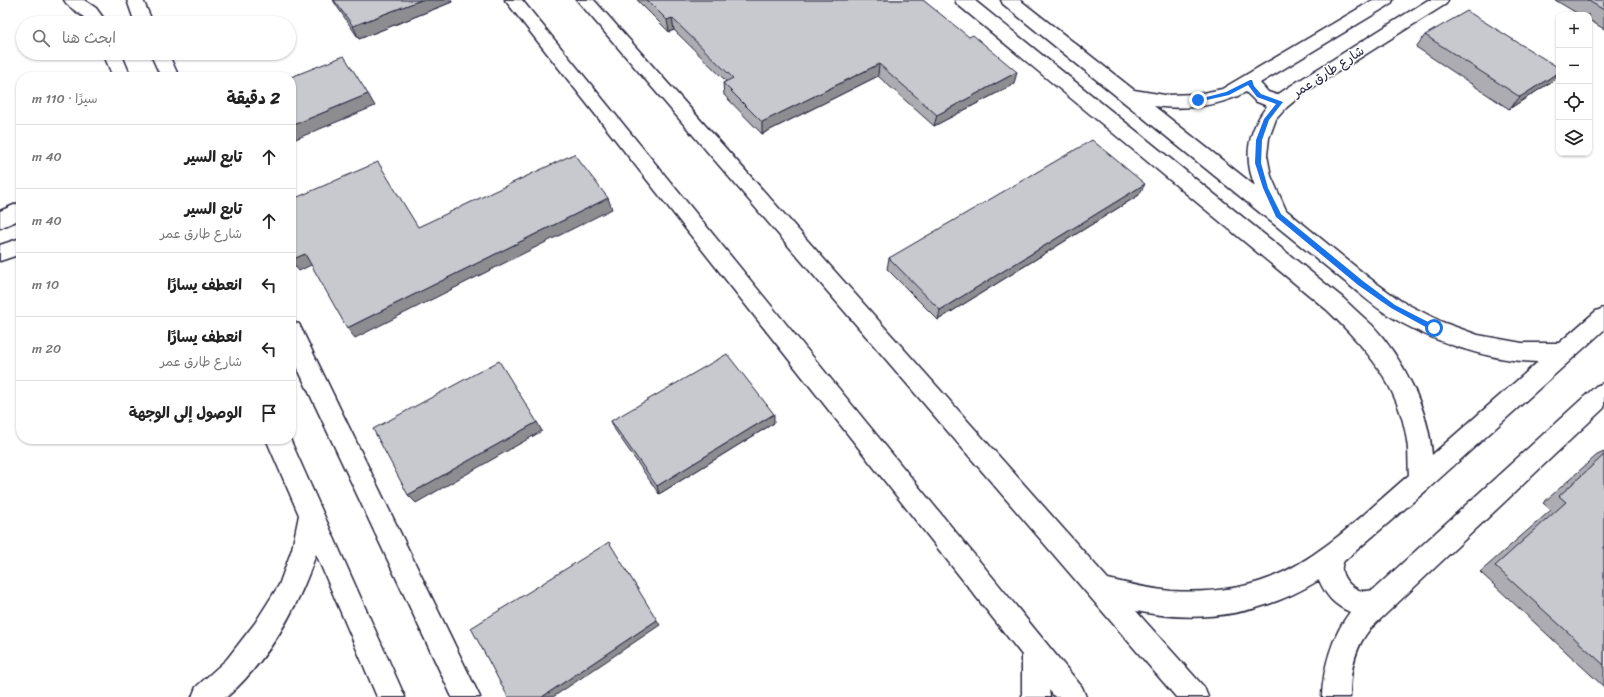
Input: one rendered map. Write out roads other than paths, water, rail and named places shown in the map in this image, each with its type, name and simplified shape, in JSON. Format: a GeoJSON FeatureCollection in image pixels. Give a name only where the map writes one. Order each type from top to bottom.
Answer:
{"type":"FeatureCollection","features":[{"type":"Feature","properties":{"kind":"street"},"geometry":{"type":"LineString","coordinates":[[72,0],[90,12],[93,16]]}},
{"type":"Feature","properties":{"kind":"street"},"geometry":{"type":"LineString","coordinates":[[136,0],[142,16]]}},
{"type":"Feature","properties":{"kind":"street"},"geometry":{"type":"LineString","coordinates":[[514,0],[1072,697]]}},
{"type":"Feature","properties":{"kind":"street"},"geometry":{"type":"LineString","coordinates":[[585,0],[1194,697]]}},
{"type":"Feature","properties":{"kind":"street"},"geometry":{"type":"LineString","coordinates":[[963,0],[1336,304],[1366,333],[1390,366],[1409,403],[1419,441],[1421,480]]}},
{"type":"Feature","properties":{"kind":"street"},"geometry":{"type":"LineString","coordinates":[[1008,0],[1361,283],[1393,306],[1434,328],[1470,341],[1522,352],[1564,353]]}},
{"type":"Feature","properties":{"kind":"street"},"geometry":{"type":"LineString","coordinates":[[1129,96],[1165,101],[1198,100],[1227,94],[1250,82],[1385,0]]}},
{"type":"Feature","properties":{"kind":"street","name":"شارع طارق عمر"},"geometry":{"type":"LineString","coordinates":[[1278,215],[1266,188],[1258,163],[1259,140],[1266,119],[1280,102],[1298,89],[1440,0]]}},
{"type":"Feature","properties":{"kind":"street"},"geometry":{"type":"LineString","coordinates":[[115,60],[120,72]]}},
{"type":"Feature","properties":{"kind":"street"},"geometry":{"type":"LineString","coordinates":[[162,60],[168,72]]}},
{"type":"Feature","properties":{"kind":"street"},"geometry":{"type":"LineString","coordinates":[[1250,82],[1251,86],[1259,96],[1280,102]]}},
{"type":"Feature","properties":{"kind":"street"},"geometry":{"type":"LineString","coordinates":[[0,220],[16,212]]}},
{"type":"Feature","properties":{"kind":"street"},"geometry":{"type":"LineString","coordinates":[[0,253],[16,248]]}},
{"type":"Feature","properties":{"kind":"street"},"geometry":{"type":"LineString","coordinates":[[1336,304],[1351,306],[1358,304],[1365,295],[1361,283]]}},
{"type":"Feature","properties":{"kind":"street"},"geometry":{"type":"LineString","coordinates":[[1102,591],[1157,602],[1198,604],[1238,600],[1274,590],[1307,574],[1335,554],[1421,480],[1604,317]]}},
{"type":"Feature","properties":{"kind":"street"},"geometry":{"type":"LineString","coordinates":[[296,340],[466,697]]}},
{"type":"Feature","properties":{"kind":"street"},"geometry":{"type":"LineString","coordinates":[[1336,697],[1336,688],[1343,653],[1358,623],[1604,393]]}},
{"type":"Feature","properties":{"kind":"street"},"geometry":{"type":"LineString","coordinates":[[280,444],[391,697]]}},
{"type":"Feature","properties":{"kind":"street"},"geometry":{"type":"LineString","coordinates":[[206,697],[224,682],[260,641],[286,598],[303,555],[311,515]]}},
{"type":"Feature","properties":{"kind":"street"},"geometry":{"type":"LineString","coordinates":[[1335,554],[1330,561],[1329,572],[1333,583],[1341,593],[1352,600],[1363,604],[1380,601]]}},
{"type":"Feature","properties":{"kind":"street"},"geometry":{"type":"LineString","coordinates":[[1035,651],[1036,697]]}}]}
